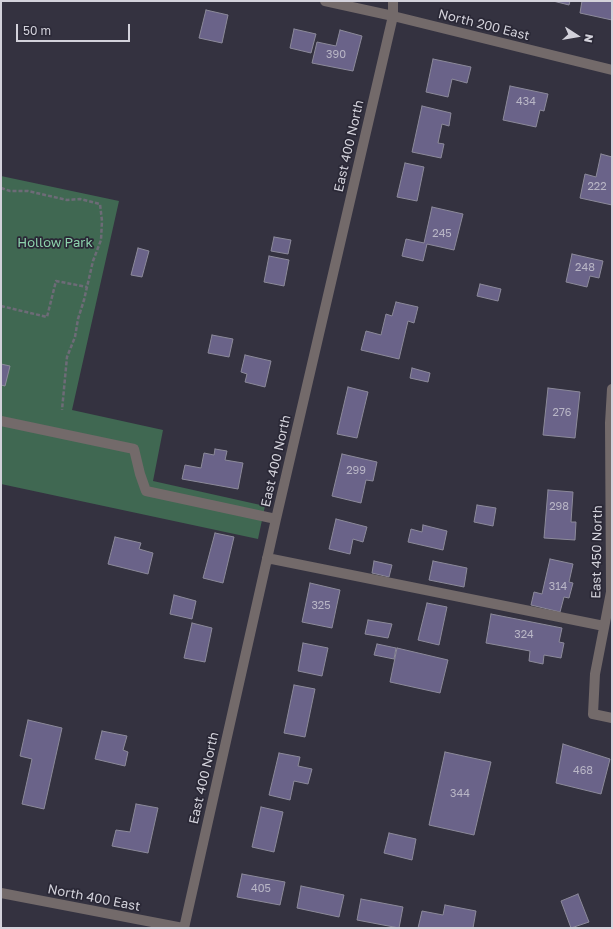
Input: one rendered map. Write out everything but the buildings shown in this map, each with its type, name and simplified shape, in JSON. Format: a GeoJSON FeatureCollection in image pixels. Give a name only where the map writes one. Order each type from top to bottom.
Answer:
{"type":"FeatureCollection","features":[{"type":"Feature","properties":{"kind":"street","name":"North 200 East"},"geometry":{"type":"LineString","coordinates":[[325,1],[393,16],[612,70]]}},
{"type":"Feature","properties":{"kind":"street","name":"East 400 North"},"geometry":{"type":"LineString","coordinates":[[183,928],[393,16],[393,1]]}},
{"type":"Feature","properties":{"kind":"street","name":"East 450 North"},"geometry":{"type":"LineString","coordinates":[[612,389],[610,423],[611,592],[595,674],[593,714],[612,718]]}},
{"type":"Feature","properties":{"kind":"street"},"geometry":{"type":"LineString","coordinates":[[1,421],[134,449],[146,491],[276,519]]}},
{"type":"Feature","properties":{"kind":"street"},"geometry":{"type":"LineString","coordinates":[[267,558],[604,626]]}},
{"type":"Feature","properties":{"kind":"street","name":"North 400 East"},"geometry":{"type":"LineString","coordinates":[[1,894],[183,928]]}},
{"type":"Feature","properties":{"kind":"path"},"geometry":{"type":"LineString","coordinates":[[1,188],[10,191],[28,191],[66,200],[80,199],[100,204],[102,221],[101,240],[93,261],[78,319],[75,338],[67,358],[62,410]]}},
{"type":"Feature","properties":{"kind":"path"},"geometry":{"type":"LineString","coordinates":[[1,306],[47,317],[56,281],[87,287]]}},
{"type":"Feature","properties":{"kind":"green space","name":"Hollow Park"},"geometry":{"type":"Polygon","coordinates":[[[1,176],[119,201],[72,410],[163,430],[153,481],[265,506],[258,539],[1,484],[1,176]]]}}]}
